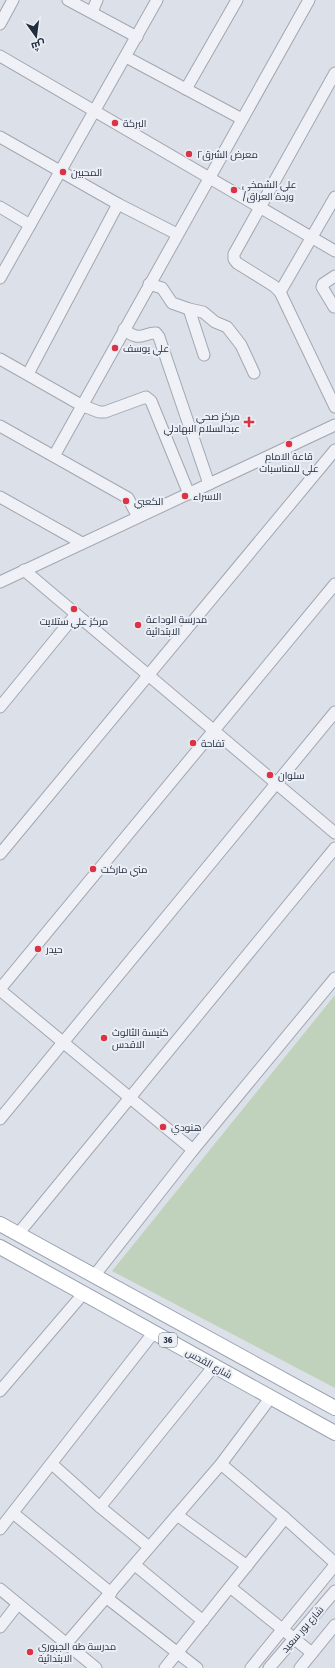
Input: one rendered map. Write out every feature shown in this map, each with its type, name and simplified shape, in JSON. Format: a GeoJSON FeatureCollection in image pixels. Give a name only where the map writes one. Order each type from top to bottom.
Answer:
{"type":"FeatureCollection","features":[{"type":"Feature","properties":{"kind":"main road","name":"شارع القدس"},"geometry":{"type":"LineString","coordinates":[[0,1224],[335,1408]]}},
{"type":"Feature","properties":{"kind":"main road","name":"شارع القدس"},"geometry":{"type":"LineString","coordinates":[[0,1248],[335,1433]]}},
{"type":"Feature","properties":{"kind":"street"},"geometry":{"type":"LineString","coordinates":[[0,24],[13,0]]}},
{"type":"Feature","properties":{"kind":"street"},"geometry":{"type":"LineString","coordinates":[[68,0],[137,37]]}},
{"type":"Feature","properties":{"kind":"street"},"geometry":{"type":"LineString","coordinates":[[92,12],[97,0]]}},
{"type":"Feature","properties":{"kind":"street"},"geometry":{"type":"LineString","coordinates":[[0,278],[157,0]]}},
{"type":"Feature","properties":{"kind":"street"},"geometry":{"type":"LineString","coordinates":[[186,89],[237,0]]}},
{"type":"Feature","properties":{"kind":"street"},"geometry":{"type":"LineString","coordinates":[[54,456],[81,405],[309,0]]}},
{"type":"Feature","properties":{"kind":"street"},"geometry":{"type":"LineString","coordinates":[[0,56],[335,251]]}},
{"type":"Feature","properties":{"kind":"street"},"geometry":{"type":"LineString","coordinates":[[126,57],[242,119]]}},
{"type":"Feature","properties":{"kind":"street"},"geometry":{"type":"LineString","coordinates":[[335,73],[234,254],[234,259],[237,263],[274,286],[280,292],[335,407]]}},
{"type":"Feature","properties":{"kind":"street"},"geometry":{"type":"LineString","coordinates":[[0,136],[118,204],[177,234]]}},
{"type":"Feature","properties":{"kind":"street"},"geometry":{"type":"LineString","coordinates":[[280,292],[335,197]]}},
{"type":"Feature","properties":{"kind":"street"},"geometry":{"type":"LineString","coordinates":[[28,374],[118,204]]}},
{"type":"Feature","properties":{"kind":"street"},"geometry":{"type":"LineString","coordinates":[[0,207],[30,225]]}},
{"type":"Feature","properties":{"kind":"street"},"geometry":{"type":"LineString","coordinates":[[334,307],[322,287],[323,284],[335,276]]}},
{"type":"Feature","properties":{"kind":"street"},"geometry":{"type":"LineString","coordinates":[[149,284],[162,288],[172,302],[189,309],[203,312],[215,322],[231,330],[241,345],[254,373]]}},
{"type":"Feature","properties":{"kind":"street"},"geometry":{"type":"LineString","coordinates":[[189,309],[204,355]]}},
{"type":"Feature","properties":{"kind":"street"},"geometry":{"type":"LineString","coordinates":[[124,330],[135,336],[152,332],[156,333],[160,337],[209,484]]}},
{"type":"Feature","properties":{"kind":"street"},"geometry":{"type":"LineString","coordinates":[[0,359],[81,405],[99,412],[105,412],[146,397],[151,401],[189,494]]}},
{"type":"Feature","properties":{"kind":"street"},"geometry":{"type":"LineString","coordinates":[[0,582],[335,425]]}},
{"type":"Feature","properties":{"kind":"street"},"geometry":{"type":"LineString","coordinates":[[0,426],[128,498],[138,517]]}},
{"type":"Feature","properties":{"kind":"street"},"geometry":{"type":"LineString","coordinates":[[0,854],[335,450]]}},
{"type":"Feature","properties":{"kind":"street"},"geometry":{"type":"LineString","coordinates":[[0,498],[82,543]]}},
{"type":"Feature","properties":{"kind":"street"},"geometry":{"type":"LineString","coordinates":[[24,570],[335,832]]}},
{"type":"Feature","properties":{"kind":"street"},"geometry":{"type":"LineString","coordinates":[[194,1150],[0,990],[335,584]]}},
{"type":"Feature","properties":{"kind":"street"},"geometry":{"type":"LineString","coordinates":[[0,707],[76,614]]}},
{"type":"Feature","properties":{"kind":"street"},"geometry":{"type":"LineString","coordinates":[[0,1119],[335,712]]}},
{"type":"Feature","properties":{"kind":"street"},"geometry":{"type":"LineString","coordinates":[[18,1234],[335,848]]}},
{"type":"Feature","properties":{"kind":"street"},"geometry":{"type":"LineString","coordinates":[[94,1276],[194,1150],[335,978]]}},
{"type":"Feature","properties":{"kind":"street"},"geometry":{"type":"LineString","coordinates":[[0,1391],[83,1294]]}},
{"type":"Feature","properties":{"kind":"street"},"geometry":{"type":"LineString","coordinates":[[0,1529],[154,1332]]}},
{"type":"Feature","properties":{"kind":"street"},"geometry":{"type":"LineString","coordinates":[[100,1507],[214,1366]]}},
{"type":"Feature","properties":{"kind":"street"},"geometry":{"type":"LineString","coordinates":[[66,1644],[109,1596],[221,1464],[271,1397]]}},
{"type":"Feature","properties":{"kind":"street"},"geometry":{"type":"LineString","coordinates":[[52,1464],[100,1507],[150,1547]]}},
{"type":"Feature","properties":{"kind":"street"},"geometry":{"type":"LineString","coordinates":[[221,1464],[285,1518],[335,1564],[251,1668]]}},
{"type":"Feature","properties":{"kind":"street"},"geometry":{"type":"LineString","coordinates":[[13,1513],[109,1596],[196,1668]]}},
{"type":"Feature","properties":{"kind":"street"},"geometry":{"type":"LineString","coordinates":[[177,1515],[247,1566]]}},
{"type":"Feature","properties":{"kind":"street"},"geometry":{"type":"LineString","coordinates":[[165,1668],[285,1518]]}},
{"type":"Feature","properties":{"kind":"street"},"geometry":{"type":"LineString","coordinates":[[135,1565],[203,1621]]}},
{"type":"Feature","properties":{"kind":"street"},"geometry":{"type":"LineString","coordinates":[[230,1587],[283,1628],[312,1653]]}},
{"type":"Feature","properties":{"kind":"street"},"geometry":{"type":"LineString","coordinates":[[0,1589],[96,1668]]}},
{"type":"Feature","properties":{"kind":"street","name":"شارع بور سعيد"},"geometry":{"type":"LineString","coordinates":[[268,1668],[335,1591]]}},
{"type":"Feature","properties":{"kind":"street"},"geometry":{"type":"LineString","coordinates":[[0,1627],[18,1604]]}},
{"type":"Feature","properties":{"kind":"street"},"geometry":{"type":"LineString","coordinates":[[300,1668],[335,1625]]}},
{"type":"Feature","properties":{"kind":"green space"},"geometry":{"type":"Polygon","coordinates":[[[335,995],[335,1388],[112,1271],[335,995]]]}},
{"type":"Feature","properties":{"kind":"place","name":"البركة"},"geometry":{"type":"Point","coordinates":[115,123]}},
{"type":"Feature","properties":{"kind":"place","name":"معرض الشرق٢"},"geometry":{"type":"Point","coordinates":[189,154]}},
{"type":"Feature","properties":{"kind":"place","name":"المحبين"},"geometry":{"type":"Point","coordinates":[63,172]}},
{"type":"Feature","properties":{"kind":"place","name":"علي الشمخي /وردة العراق"},"geometry":{"type":"Point","coordinates":[234,190]}},
{"type":"Feature","properties":{"kind":"place","name":"علي يوسف"},"geometry":{"type":"Point","coordinates":[115,348]}},
{"type":"Feature","properties":{"kind":"place","name":"مركز صحي عبدالسلام البهادلي"},"geometry":{"type":"Point","coordinates":[249,422]}},
{"type":"Feature","properties":{"kind":"place","name":"قاعة الامام علي للمناسبات"},"geometry":{"type":"Point","coordinates":[289,444]}},
{"type":"Feature","properties":{"kind":"place","name":"الاسراء"},"geometry":{"type":"Point","coordinates":[185,496]}},
{"type":"Feature","properties":{"kind":"place","name":"الكعبي"},"geometry":{"type":"Point","coordinates":[126,501]}},
{"type":"Feature","properties":{"kind":"place","name":"مركز علي ستلايت"},"geometry":{"type":"Point","coordinates":[74,609]}},
{"type":"Feature","properties":{"kind":"place","name":"مدرسة الوداعة الابتدائية"},"geometry":{"type":"Point","coordinates":[138,625]}},
{"type":"Feature","properties":{"kind":"place","name":"تفاحة"},"geometry":{"type":"Point","coordinates":[193,743]}},
{"type":"Feature","properties":{"kind":"place","name":"سلوان"},"geometry":{"type":"Point","coordinates":[270,775]}},
{"type":"Feature","properties":{"kind":"place","name":"مني ماركت"},"geometry":{"type":"Point","coordinates":[93,869]}},
{"type":"Feature","properties":{"kind":"place","name":"حيدر"},"geometry":{"type":"Point","coordinates":[38,949]}},
{"type":"Feature","properties":{"kind":"place","name":"كنيسة الثالوث الاقدس"},"geometry":{"type":"Point","coordinates":[104,1038]}},
{"type":"Feature","properties":{"kind":"place","name":"هنودي"},"geometry":{"type":"Point","coordinates":[163,1127]}},
{"type":"Feature","properties":{"kind":"place","name":"مدرسة طه الجبوري الابتدائية"},"geometry":{"type":"Point","coordinates":[30,1652]}}]}
